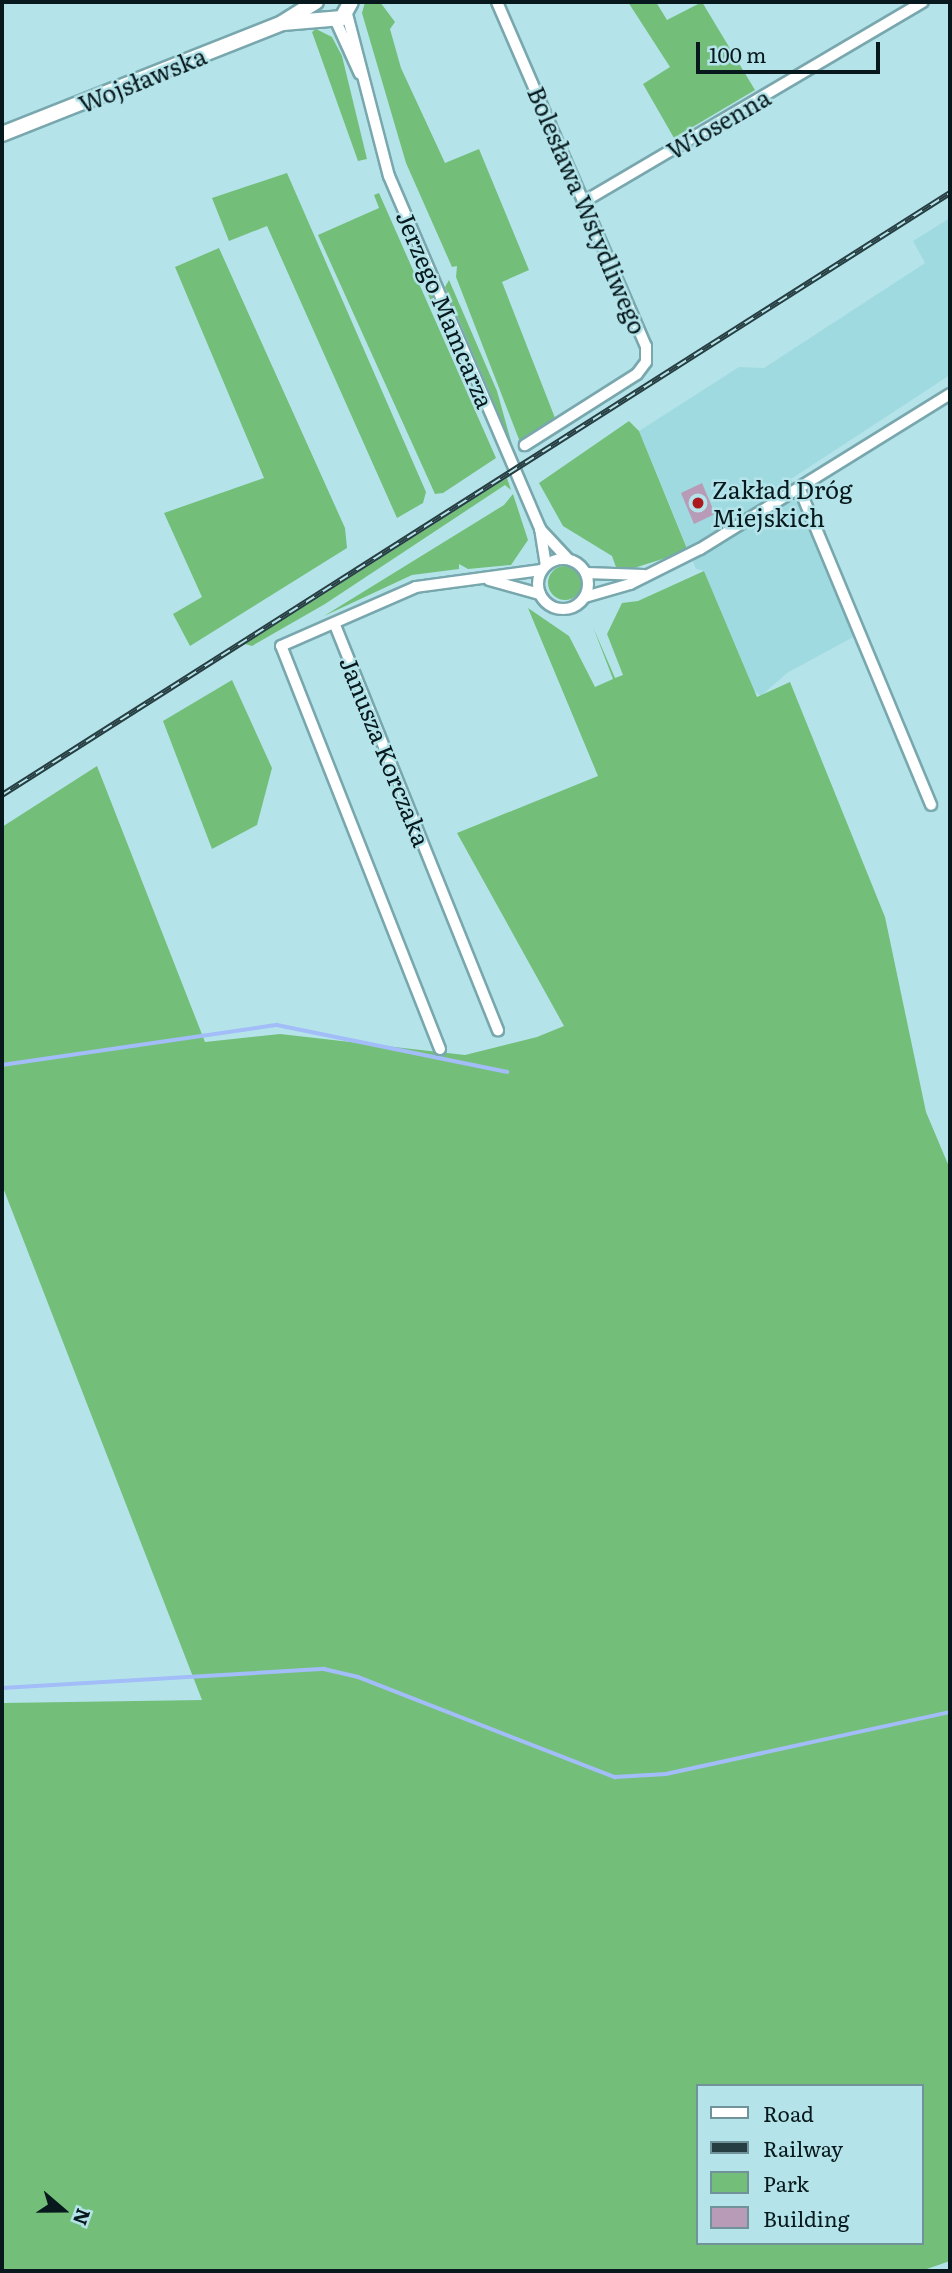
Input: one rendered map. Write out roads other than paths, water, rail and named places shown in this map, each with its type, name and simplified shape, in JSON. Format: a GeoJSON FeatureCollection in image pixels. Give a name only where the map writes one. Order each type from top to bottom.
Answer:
{"type":"FeatureCollection","features":[{"type":"Feature","properties":{"kind":"street"},"geometry":{"type":"LineString","coordinates":[[319,2],[340,13]]}},
{"type":"Feature","properties":{"kind":"street","name":"Wojsławska"},"geometry":{"type":"LineString","coordinates":[[2,134],[282,23],[319,2]]}},
{"type":"Feature","properties":{"kind":"street","name":"Bolesława Wstydliwego"},"geometry":{"type":"LineString","coordinates":[[497,2],[646,346],[646,362],[637,374],[526,445]]}},
{"type":"Feature","properties":{"kind":"street","name":"Wiosenna"},"geometry":{"type":"LineString","coordinates":[[584,201],[923,2]]}},
{"type":"Feature","properties":{"kind":"street","name":"Wojsławska"},"geometry":{"type":"LineString","coordinates":[[282,23],[340,13]]}},
{"type":"Feature","properties":{"kind":"street","name":"Jerzego Mamcarza"},"geometry":{"type":"LineString","coordinates":[[340,13],[365,84],[389,176],[540,528],[544,568]]}},
{"type":"Feature","properties":{"kind":"street"},"geometry":{"type":"LineString","coordinates":[[648,575],[586,573],[568,559],[544,568],[540,594],[547,603],[565,609],[585,597],[648,575],[800,490],[950,394]]}},
{"type":"Feature","properties":{"kind":"street"},"geometry":{"type":"LineString","coordinates":[[800,490],[931,805]]}},
{"type":"Feature","properties":{"kind":"street","name":"Jerzego Mamcarza"},"geometry":{"type":"LineString","coordinates":[[540,528],[568,559]]}},
{"type":"Feature","properties":{"kind":"street","name":"Janusza Korczaka"},"geometry":{"type":"LineString","coordinates":[[498,1030],[335,625],[416,587],[489,580],[544,568]]}},
{"type":"Feature","properties":{"kind":"street"},"geometry":{"type":"LineString","coordinates":[[585,597],[586,573]]}},
{"type":"Feature","properties":{"kind":"street","name":"Janusza Korczaka"},"geometry":{"type":"LineString","coordinates":[[489,580],[540,594]]}},
{"type":"Feature","properties":{"kind":"street"},"geometry":{"type":"LineString","coordinates":[[335,625],[281,646],[286,669],[440,1049]]}},
{"type":"Feature","properties":{"kind":"waterway"},"geometry":{"type":"LineString","coordinates":[[2,1065],[277,1025],[507,1072]]}},
{"type":"Feature","properties":{"kind":"waterway"},"geometry":{"type":"LineString","coordinates":[[2,1688],[324,1669],[358,1677],[615,1777],[666,1774],[950,1712]]}},
{"type":"Feature","properties":{"kind":"railway"},"geometry":{"type":"LineString","coordinates":[[2,795],[950,193]]}},
{"type":"Feature","properties":{"kind":"place","name":"Zakład Dróg Miejskich"},"geometry":{"type":"Point","coordinates":[698,503]}}]}
